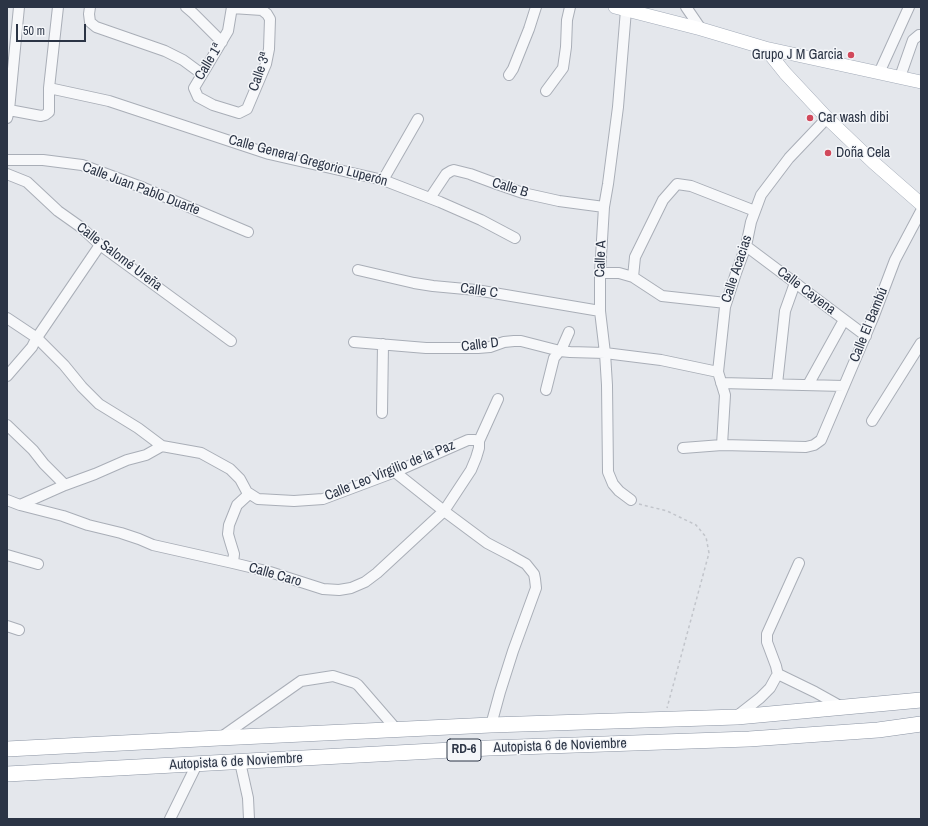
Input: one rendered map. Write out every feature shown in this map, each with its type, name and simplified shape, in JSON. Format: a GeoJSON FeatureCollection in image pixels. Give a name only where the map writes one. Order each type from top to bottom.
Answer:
{"type":"FeatureCollection","features":[{"type":"Feature","properties":{"kind":"highway","name":"Autopista 6 de Noviembre"},"geometry":{"type":"LineString","coordinates":[[7,749],[491,725],[664,720],[737,716],[921,700]]}},
{"type":"Feature","properties":{"kind":"highway","name":"Autopista 6 de Noviembre"},"geometry":{"type":"LineString","coordinates":[[7,774],[489,748],[749,740],[878,730],[921,724]]}},
{"type":"Feature","properties":{"kind":"main road"},"geometry":{"type":"LineString","coordinates":[[621,8],[765,48],[921,82]]}},
{"type":"Feature","properties":{"kind":"main road"},"geometry":{"type":"LineString","coordinates":[[765,48],[785,73],[827,118],[873,162],[921,204]]}},
{"type":"Feature","properties":{"kind":"street"},"geometry":{"type":"LineString","coordinates":[[20,7],[8,114],[41,116],[49,112],[49,88],[58,7]]}},
{"type":"Feature","properties":{"kind":"street"},"geometry":{"type":"LineString","coordinates":[[90,7],[90,22],[96,26],[165,51],[183,60],[202,74]]}},
{"type":"Feature","properties":{"kind":"street"},"geometry":{"type":"LineString","coordinates":[[186,7],[222,42]]}},
{"type":"Feature","properties":{"kind":"street","name":"Calle 1ª"},"geometry":{"type":"LineString","coordinates":[[232,7],[228,30],[194,88],[198,97],[213,106],[239,113]]}},
{"type":"Feature","properties":{"kind":"street","name":"Calle 3ª"},"geometry":{"type":"LineString","coordinates":[[232,7],[262,10],[270,19],[266,64],[247,109],[239,113]]}},
{"type":"Feature","properties":{"kind":"street"},"geometry":{"type":"LineString","coordinates":[[510,75],[529,29],[536,7]]}},
{"type":"Feature","properties":{"kind":"street"},"geometry":{"type":"LineString","coordinates":[[546,91],[563,68],[566,47],[567,20],[570,7]]}},
{"type":"Feature","properties":{"kind":"street"},"geometry":{"type":"LineString","coordinates":[[686,7],[701,29]]}},
{"type":"Feature","properties":{"kind":"street"},"geometry":{"type":"LineString","coordinates":[[879,73],[909,7]]}},
{"type":"Feature","properties":{"kind":"street","name":"Calle A"},"geometry":{"type":"LineString","coordinates":[[621,8],[618,107],[604,207],[600,263],[600,311],[607,385],[608,475],[613,484],[631,500]]}},
{"type":"Feature","properties":{"kind":"street"},"geometry":{"type":"LineString","coordinates":[[900,77],[913,40],[920,33]]}},
{"type":"Feature","properties":{"kind":"street","name":"Calle General Gregorio Luperón"},"geometry":{"type":"LineString","coordinates":[[49,88],[109,101],[269,154],[383,180],[481,220],[515,238]]}},
{"type":"Feature","properties":{"kind":"street","name":"Calle Acacias"},"geometry":{"type":"LineString","coordinates":[[722,445],[725,395],[718,372],[724,314],[736,272],[746,246],[751,222],[761,195],[789,158],[827,118]]}},
{"type":"Feature","properties":{"kind":"street"},"geometry":{"type":"LineString","coordinates":[[383,180],[418,119]]}},
{"type":"Feature","properties":{"kind":"street","name":"Calle Juan Pablo Duarte"},"geometry":{"type":"LineString","coordinates":[[7,160],[43,160],[82,165],[144,188],[248,232]]}},
{"type":"Feature","properties":{"kind":"street","name":"Calle B"},"geometry":{"type":"LineString","coordinates":[[430,198],[446,174],[454,170],[470,174],[523,193],[559,201],[604,207]]}},
{"type":"Feature","properties":{"kind":"street","name":"Calle Salomé Ureña"},"geometry":{"type":"LineString","coordinates":[[7,174],[27,182],[100,245],[232,341]]}},
{"type":"Feature","properties":{"kind":"street"},"geometry":{"type":"LineString","coordinates":[[633,277],[635,257],[663,200],[677,184],[691,186],[755,211]]}},
{"type":"Feature","properties":{"kind":"street","name":"Calle El Bambú"},"geometry":{"type":"LineString","coordinates":[[722,445],[806,447],[814,446],[821,440],[866,336],[895,260],[921,211]]}},
{"type":"Feature","properties":{"kind":"street"},"geometry":{"type":"LineString","coordinates":[[7,376],[32,347],[100,245]]}},
{"type":"Feature","properties":{"kind":"street","name":"Calle Cayena"},"geometry":{"type":"LineString","coordinates":[[746,246],[866,336]]}},
{"type":"Feature","properties":{"kind":"street","name":"Calle C"},"geometry":{"type":"LineString","coordinates":[[358,270],[420,284],[476,290],[600,311]]}},
{"type":"Feature","properties":{"kind":"street"},"geometry":{"type":"LineString","coordinates":[[600,273],[619,273],[633,277],[662,296],[726,303]]}},
{"type":"Feature","properties":{"kind":"street"},"geometry":{"type":"LineString","coordinates":[[777,384],[785,311],[795,283]]}},
{"type":"Feature","properties":{"kind":"street"},"geometry":{"type":"LineString","coordinates":[[7,318],[37,338],[99,404],[138,428],[162,446],[201,453],[230,469],[240,479],[249,494],[237,505],[229,525],[228,534],[234,554],[233,563]]}},
{"type":"Feature","properties":{"kind":"street"},"geometry":{"type":"LineString","coordinates":[[808,385],[844,320]]}},
{"type":"Feature","properties":{"kind":"street"},"geometry":{"type":"LineString","coordinates":[[546,390],[554,358],[562,348],[569,332]]}},
{"type":"Feature","properties":{"kind":"street","name":"Calle D"},"geometry":{"type":"LineString","coordinates":[[354,342],[426,348],[478,348],[490,347],[504,342],[514,341],[526,342],[560,351],[605,353],[661,360],[718,372]]}},
{"type":"Feature","properties":{"kind":"street"},"geometry":{"type":"LineString","coordinates":[[872,421],[921,343]]}},
{"type":"Feature","properties":{"kind":"street"},"geometry":{"type":"LineString","coordinates":[[382,413],[383,344]]}},
{"type":"Feature","properties":{"kind":"street"},"geometry":{"type":"LineString","coordinates":[[722,383],[844,386]]}},
{"type":"Feature","properties":{"kind":"street","name":"Calle Caro"},"geometry":{"type":"LineString","coordinates":[[7,500],[20,505],[120,532],[153,545],[270,572],[323,589],[339,590],[351,588],[365,582],[377,573],[444,511],[471,470],[479,448],[479,441],[498,399]]}},
{"type":"Feature","properties":{"kind":"street"},"geometry":{"type":"LineString","coordinates":[[7,425],[33,450],[64,485]]}},
{"type":"Feature","properties":{"kind":"street","name":"Calle Leo Virgilio de la Paz"},"geometry":{"type":"LineString","coordinates":[[249,494],[260,499],[294,501],[320,500],[395,472],[468,440],[479,441]]}},
{"type":"Feature","properties":{"kind":"street"},"geometry":{"type":"LineString","coordinates":[[683,448],[722,445]]}},
{"type":"Feature","properties":{"kind":"street"},"geometry":{"type":"LineString","coordinates":[[20,505],[64,485],[95,474],[127,460],[146,455],[162,446]]}},
{"type":"Feature","properties":{"kind":"street"},"geometry":{"type":"LineString","coordinates":[[395,472],[487,543],[526,564],[533,572],[536,588],[513,651],[491,725]]}},
{"type":"Feature","properties":{"kind":"street"},"geometry":{"type":"LineString","coordinates":[[7,555],[38,564]]}},
{"type":"Feature","properties":{"kind":"street"},"geometry":{"type":"LineString","coordinates":[[778,675],[767,642],[767,634],[800,563]]}},
{"type":"Feature","properties":{"kind":"street"},"geometry":{"type":"LineString","coordinates":[[7,626],[19,630]]}},
{"type":"Feature","properties":{"kind":"street"},"geometry":{"type":"LineString","coordinates":[[778,675],[815,692],[842,707]]}},
{"type":"Feature","properties":{"kind":"street"},"geometry":{"type":"LineString","coordinates":[[737,716],[770,688],[778,675]]}},
{"type":"Feature","properties":{"kind":"street"},"geometry":{"type":"LineString","coordinates":[[219,738],[301,681],[333,676],[355,683],[360,687],[397,730]]}},
{"type":"Feature","properties":{"kind":"street"},"geometry":{"type":"LineString","coordinates":[[240,762],[248,798],[249,819]]}},
{"type":"Feature","properties":{"kind":"street"},"geometry":{"type":"LineString","coordinates":[[170,819],[197,764]]}},
{"type":"Feature","properties":{"kind":"path"},"geometry":{"type":"LineString","coordinates":[[631,500],[641,505],[667,510],[696,525],[706,536],[709,553],[664,720]]}},
{"type":"Feature","properties":{"kind":"place","name":"Grupo J M Garcia"},"geometry":{"type":"Point","coordinates":[851,55]}},
{"type":"Feature","properties":{"kind":"place","name":"Car wash dibi"},"geometry":{"type":"Point","coordinates":[810,118]}},
{"type":"Feature","properties":{"kind":"place","name":"Doña Cela"},"geometry":{"type":"Point","coordinates":[828,153]}}]}
